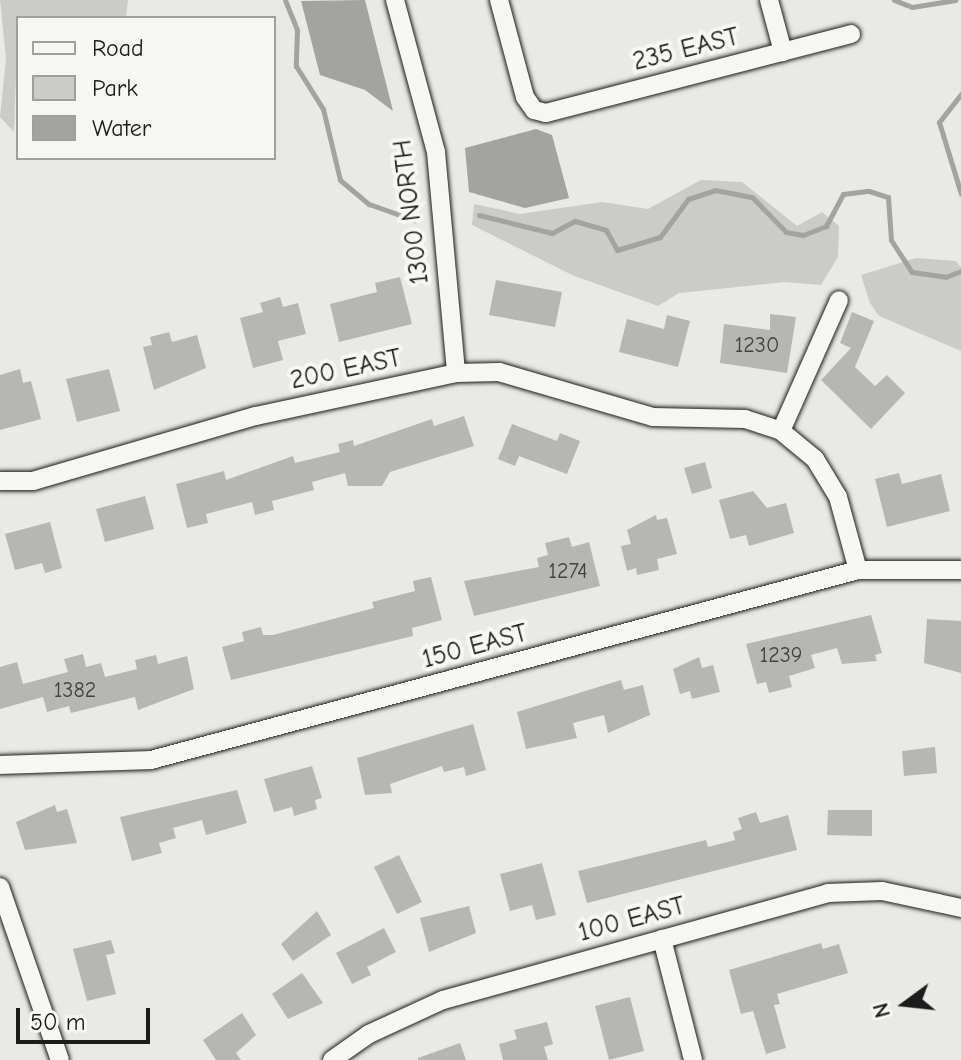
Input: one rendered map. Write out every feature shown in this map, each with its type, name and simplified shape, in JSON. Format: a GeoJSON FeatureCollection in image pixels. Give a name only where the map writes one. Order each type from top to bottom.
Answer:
{"type":"FeatureCollection","features":[{"type":"Feature","properties":{"kind":"street","name":"1300 NORTH"},"geometry":{"type":"LineString","coordinates":[[395,0],[436,152],[456,373]]}},
{"type":"Feature","properties":{"kind":"street","name":"235 EAST"},"geometry":{"type":"LineString","coordinates":[[499,0],[534,110],[546,113],[851,34]]}},
{"type":"Feature","properties":{"kind":"street"},"geometry":{"type":"LineString","coordinates":[[769,0],[783,52]]}},
{"type":"Feature","properties":{"kind":"street"},"geometry":{"type":"LineString","coordinates":[[839,300],[781,431],[815,459],[838,497],[858,570]]}},
{"type":"Feature","properties":{"kind":"street","name":"200 EAST"},"geometry":{"type":"LineString","coordinates":[[0,481],[33,481],[256,416],[456,373],[499,372],[653,417],[745,419],[781,431]]}},
{"type":"Feature","properties":{"kind":"street","name":"150 EAST"},"geometry":{"type":"LineString","coordinates":[[0,765],[151,760],[858,570],[961,570]]}},
{"type":"Feature","properties":{"kind":"street"},"geometry":{"type":"LineString","coordinates":[[0,887],[60,1060]]}},
{"type":"Feature","properties":{"kind":"street","name":"100 EAST"},"geometry":{"type":"LineString","coordinates":[[332,1060],[369,1034],[443,1000],[828,893],[882,891],[961,908]]}},
{"type":"Feature","properties":{"kind":"street"},"geometry":{"type":"LineString","coordinates":[[662,939],[693,1060]]}},
{"type":"Feature","properties":{"kind":"green space"},"geometry":{"type":"Polygon","coordinates":[[[0,0],[128,0],[126,16],[16,16],[14,132],[0,117],[6,59],[0,0]]]}},
{"type":"Feature","properties":{"kind":"green space"},"geometry":{"type":"Polygon","coordinates":[[[701,180],[742,182],[797,226],[822,212],[839,226],[838,257],[821,285],[785,282],[679,293],[658,306],[572,275],[472,225],[474,204],[520,214],[602,202],[648,209],[701,180]]]}},
{"type":"Feature","properties":{"kind":"green space"},"geometry":{"type":"Polygon","coordinates":[[[916,258],[956,261],[961,268],[961,351],[879,316],[870,303],[861,275],[916,258]]]}},
{"type":"Feature","properties":{"kind":"water"},"geometry":{"type":"Polygon","coordinates":[[[365,0],[393,111],[365,90],[320,75],[301,1],[365,0]]]}},
{"type":"Feature","properties":{"kind":"water"},"geometry":{"type":"Polygon","coordinates":[[[536,129],[552,135],[569,198],[525,208],[469,192],[465,148],[536,129]]]}},
{"type":"Feature","properties":{"kind":"building"},"geometry":{"type":"Polygon","coordinates":[[[400,277],[412,324],[339,342],[330,304],[377,292],[375,283],[400,277]]]}},
{"type":"Feature","properties":{"kind":"building"},"geometry":{"type":"Polygon","coordinates":[[[496,280],[562,292],[555,327],[489,315],[496,280]]]}},
{"type":"Feature","properties":{"kind":"building"},"geometry":{"type":"Polygon","coordinates":[[[280,297],[283,307],[298,303],[306,334],[278,341],[283,360],[253,368],[240,318],[263,312],[260,303],[280,297]]]}},
{"type":"Feature","properties":{"kind":"building"},"geometry":{"type":"Polygon","coordinates":[[[852,312],[874,321],[855,367],[875,386],[887,375],[905,393],[871,429],[821,380],[851,348],[840,343],[852,312]]]}},
{"type":"Feature","properties":{"kind":"building"},"geometry":{"type":"Polygon","coordinates":[[[770,314],[796,317],[787,373],[720,363],[724,324],[770,330],[770,314]]]}},
{"type":"Feature","properties":{"kind":"building"},"geometry":{"type":"Polygon","coordinates":[[[667,315],[690,321],[678,367],[619,352],[627,319],[664,329],[667,315]]]}},
{"type":"Feature","properties":{"kind":"building"},"geometry":{"type":"Polygon","coordinates":[[[169,332],[172,342],[197,335],[206,368],[154,390],[143,347],[152,345],[150,337],[169,332]]]}},
{"type":"Feature","properties":{"kind":"building"},"geometry":{"type":"Polygon","coordinates":[[[20,369],[23,383],[31,381],[41,419],[0,430],[0,375],[20,369]]]}},
{"type":"Feature","properties":{"kind":"building"},"geometry":{"type":"Polygon","coordinates":[[[109,369],[120,411],[77,422],[66,379],[109,369]]]}},
{"type":"Feature","properties":{"kind":"building"},"geometry":{"type":"Polygon","coordinates":[[[464,416],[474,446],[390,472],[382,486],[348,486],[345,473],[312,482],[314,490],[272,501],[274,510],[255,515],[252,502],[206,514],[208,523],[187,528],[176,484],[224,471],[226,480],[293,456],[295,463],[340,452],[338,444],[353,440],[354,446],[432,419],[434,426],[464,416]]]}},
{"type":"Feature","properties":{"kind":"building"},"geometry":{"type":"Polygon","coordinates":[[[512,424],[557,441],[560,433],[580,441],[567,474],[519,456],[515,466],[498,459],[512,424]]]}},
{"type":"Feature","properties":{"kind":"building"},"geometry":{"type":"Polygon","coordinates":[[[705,462],[712,488],[692,494],[684,468],[705,462]]]}},
{"type":"Feature","properties":{"kind":"building"},"geometry":{"type":"Polygon","coordinates":[[[899,473],[902,484],[941,474],[950,511],[887,527],[875,479],[899,473]]]}},
{"type":"Feature","properties":{"kind":"building"},"geometry":{"type":"Polygon","coordinates":[[[753,491],[767,508],[786,503],[794,533],[749,546],[746,535],[730,539],[719,500],[753,491]]]}},
{"type":"Feature","properties":{"kind":"building"},"geometry":{"type":"Polygon","coordinates":[[[145,496],[154,529],[105,542],[96,509],[145,496]]]}},
{"type":"Feature","properties":{"kind":"building"},"geometry":{"type":"Polygon","coordinates":[[[656,515],[657,520],[667,518],[677,554],[657,559],[659,570],[637,575],[636,568],[627,571],[621,546],[631,544],[627,530],[656,515]]]}},
{"type":"Feature","properties":{"kind":"building"},"geometry":{"type":"Polygon","coordinates":[[[50,522],[62,568],[45,573],[42,563],[15,570],[5,534],[50,522]]]}},
{"type":"Feature","properties":{"kind":"building"},"geometry":{"type":"Polygon","coordinates":[[[569,537],[572,547],[589,542],[600,586],[474,616],[464,581],[539,567],[537,558],[548,555],[545,543],[569,537]]]}},
{"type":"Feature","properties":{"kind":"building"},"geometry":{"type":"Polygon","coordinates":[[[431,577],[442,620],[412,628],[413,636],[231,680],[222,647],[244,641],[242,632],[261,627],[263,635],[273,635],[374,608],[372,602],[415,591],[413,581],[431,577]]]}},
{"type":"Feature","properties":{"kind":"building"},"geometry":{"type":"Polygon","coordinates":[[[871,615],[882,653],[875,655],[877,661],[842,664],[837,648],[811,655],[815,668],[789,676],[792,687],[769,693],[766,682],[757,684],[746,644],[871,615]]]}},
{"type":"Feature","properties":{"kind":"building"},"geometry":{"type":"Polygon","coordinates":[[[927,619],[961,621],[961,673],[924,663],[927,619]]]}},
{"type":"Feature","properties":{"kind":"building"},"geometry":{"type":"Polygon","coordinates":[[[83,654],[86,667],[101,663],[105,677],[137,669],[135,660],[156,655],[158,664],[187,656],[194,689],[138,710],[135,697],[71,713],[69,706],[47,712],[43,697],[0,709],[0,667],[17,662],[23,684],[68,672],[64,659],[83,654]]]}},
{"type":"Feature","properties":{"kind":"building"},"geometry":{"type":"Polygon","coordinates":[[[699,657],[702,668],[713,665],[720,692],[692,699],[690,691],[680,694],[673,669],[699,657]]]}},
{"type":"Feature","properties":{"kind":"building"},"geometry":{"type":"Polygon","coordinates":[[[621,680],[624,690],[643,685],[650,715],[608,733],[604,715],[573,723],[577,738],[526,749],[517,712],[621,680]]]}},
{"type":"Feature","properties":{"kind":"building"},"geometry":{"type":"Polygon","coordinates":[[[473,724],[486,770],[466,776],[464,767],[444,772],[442,766],[390,784],[392,793],[365,795],[357,758],[473,724]]]}},
{"type":"Feature","properties":{"kind":"building"},"geometry":{"type":"Polygon","coordinates":[[[935,747],[937,773],[904,776],[902,751],[935,747]]]}},
{"type":"Feature","properties":{"kind":"building"},"geometry":{"type":"Polygon","coordinates":[[[312,766],[322,798],[315,800],[317,809],[294,816],[292,807],[274,812],[264,779],[312,766]]]}},
{"type":"Feature","properties":{"kind":"building"},"geometry":{"type":"Polygon","coordinates":[[[237,790],[247,823],[206,835],[202,820],[173,828],[176,838],[159,843],[162,853],[132,861],[120,817],[237,790]]]}},
{"type":"Feature","properties":{"kind":"building"},"geometry":{"type":"Polygon","coordinates":[[[55,805],[57,812],[67,809],[77,843],[25,850],[16,822],[55,805]]]}},
{"type":"Feature","properties":{"kind":"building"},"geometry":{"type":"Polygon","coordinates":[[[828,810],[872,810],[872,836],[827,835],[828,810]]]}},
{"type":"Feature","properties":{"kind":"building"},"geometry":{"type":"Polygon","coordinates":[[[756,812],[760,823],[788,815],[797,850],[587,903],[578,871],[706,840],[708,847],[735,840],[733,832],[742,829],[738,818],[756,812]]]}},
{"type":"Feature","properties":{"kind":"building"},"geometry":{"type":"Polygon","coordinates":[[[399,855],[422,902],[397,914],[374,867],[399,855]]]}},
{"type":"Feature","properties":{"kind":"building"},"geometry":{"type":"Polygon","coordinates":[[[542,863],[556,915],[536,920],[532,905],[510,911],[500,874],[542,863]]]}},
{"type":"Feature","properties":{"kind":"building"},"geometry":{"type":"Polygon","coordinates":[[[469,906],[476,933],[429,952],[420,918],[469,906]]]}},
{"type":"Feature","properties":{"kind":"building"},"geometry":{"type":"Polygon","coordinates":[[[317,911],[331,935],[293,961],[281,944],[317,911]]]}},
{"type":"Feature","properties":{"kind":"building"},"geometry":{"type":"Polygon","coordinates":[[[384,928],[396,952],[367,967],[371,975],[352,984],[336,953],[384,928]]]}},
{"type":"Feature","properties":{"kind":"building"},"geometry":{"type":"Polygon","coordinates":[[[111,940],[115,953],[106,955],[116,994],[87,1001],[73,949],[111,940]]]}},
{"type":"Feature","properties":{"kind":"building"},"geometry":{"type":"Polygon","coordinates":[[[821,943],[823,949],[839,944],[848,973],[777,994],[780,1004],[774,1005],[786,1048],[766,1054],[753,1011],[741,1014],[729,970],[821,943]]]}},
{"type":"Feature","properties":{"kind":"building"},"geometry":{"type":"Polygon","coordinates":[[[302,973],[323,1003],[288,1019],[272,994],[302,973]]]}},
{"type":"Feature","properties":{"kind":"building"},"geometry":{"type":"Polygon","coordinates":[[[630,997],[644,1051],[609,1060],[595,1006],[630,997]]]}},
{"type":"Feature","properties":{"kind":"building"},"geometry":{"type":"Polygon","coordinates":[[[242,1013],[256,1035],[236,1053],[241,1060],[216,1060],[203,1040],[242,1013]]]}},
{"type":"Feature","properties":{"kind":"building"},"geometry":{"type":"Polygon","coordinates":[[[547,1022],[553,1044],[544,1047],[548,1060],[503,1060],[499,1044],[517,1039],[514,1030],[547,1022]]]}},
{"type":"Feature","properties":{"kind":"building"},"geometry":{"type":"Polygon","coordinates":[[[460,1043],[466,1060],[418,1060],[418,1058],[460,1043]]]}},
{"type":"Feature","properties":{"kind":"waterway"},"geometry":{"type":"LineString","coordinates":[[285,0],[297,30],[296,66],[323,109],[340,180],[369,204],[414,220]]}},
{"type":"Feature","properties":{"kind":"waterway"},"geometry":{"type":"LineString","coordinates":[[894,0],[912,7],[955,0]]}},
{"type":"Feature","properties":{"kind":"waterway"},"geometry":{"type":"LineString","coordinates":[[961,94],[939,122],[961,194]]}},
{"type":"Feature","properties":{"kind":"waterway"},"geometry":{"type":"LineString","coordinates":[[479,215],[552,233],[575,221],[606,230],[617,250],[660,237],[688,199],[715,190],[752,197],[786,232],[803,235],[826,226],[843,194],[869,191],[888,197],[891,240],[912,272],[946,277],[961,271]]}}]}
